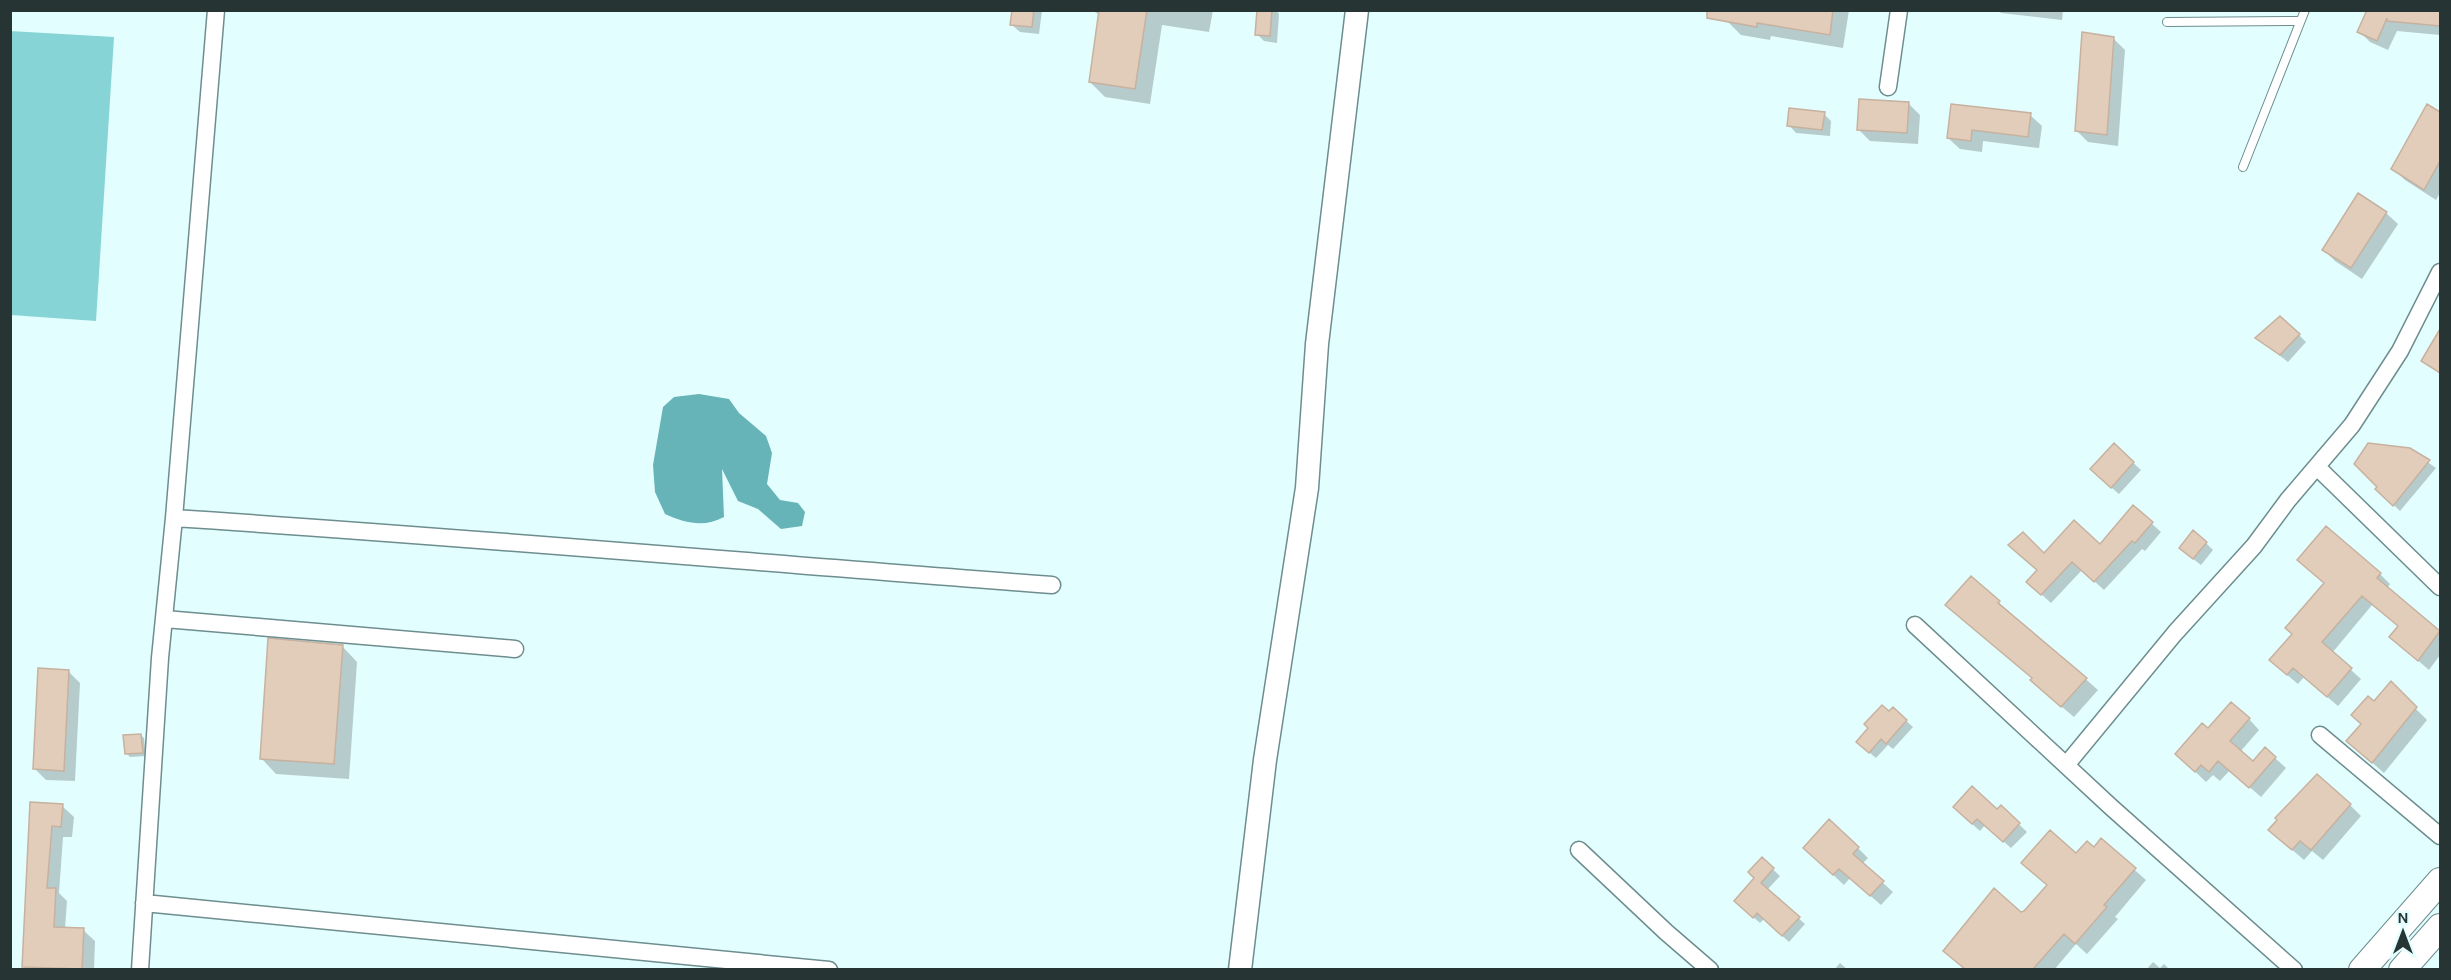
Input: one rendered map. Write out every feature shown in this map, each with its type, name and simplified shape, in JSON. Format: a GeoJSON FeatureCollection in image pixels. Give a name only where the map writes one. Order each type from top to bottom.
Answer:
{"type":"FeatureCollection","features":[{"type":"Feature","properties":{"kind":"main road"},"geometry":{"type":"LineString","coordinates":[[2362,969],[2440,881]]}},
{"type":"Feature","properties":{"kind":"main road"},"geometry":{"type":"LineString","coordinates":[[2402,969],[2440,927]]}},
{"type":"Feature","properties":{"kind":"street"},"geometry":{"type":"LineString","coordinates":[[140,969],[165,620],[216,10]]}},
{"type":"Feature","properties":{"kind":"street"},"geometry":{"type":"LineString","coordinates":[[1240,969],[1265,760],[1307,488],[1317,344],[1357,10]]}},
{"type":"Feature","properties":{"kind":"street"},"geometry":{"type":"LineString","coordinates":[[1888,87],[1899,10]]}},
{"type":"Feature","properties":{"kind":"street"},"geometry":{"type":"LineString","coordinates":[[2067,764],[2175,633],[2254,546],[2288,500],[2352,425],[2400,351],[2440,272]]}},
{"type":"Feature","properties":{"kind":"street"},"geometry":{"type":"LineString","coordinates":[[2317,467],[2440,587]]}},
{"type":"Feature","properties":{"kind":"street"},"geometry":{"type":"LineString","coordinates":[[174,518],[393,532],[1052,585]]}},
{"type":"Feature","properties":{"kind":"street"},"geometry":{"type":"LineString","coordinates":[[165,620],[515,649]]}},
{"type":"Feature","properties":{"kind":"street"},"geometry":{"type":"LineString","coordinates":[[1915,626],[2111,807],[2294,969]]}},
{"type":"Feature","properties":{"kind":"street"},"geometry":{"type":"LineString","coordinates":[[2320,735],[2440,836]]}},
{"type":"Feature","properties":{"kind":"street"},"geometry":{"type":"LineString","coordinates":[[1579,850],[1666,932],[1710,969]]}},
{"type":"Feature","properties":{"kind":"street"},"geometry":{"type":"LineString","coordinates":[[144,903],[755,966],[829,969]]}},
{"type":"Feature","properties":{"kind":"lane"},"geometry":{"type":"LineString","coordinates":[[2243,167],[2305,10]]}},
{"type":"Feature","properties":{"kind":"lane"},"geometry":{"type":"LineString","coordinates":[[2167,22],[2300,21]]}},
{"type":"Feature","properties":{"kind":"shaded area"},"geometry":{"type":"Polygon","coordinates":[[[10,31],[114,37],[96,321],[11,315],[10,31]]]}},
{"type":"Feature","properties":{"kind":"shaded area"},"geometry":{"type":"Polygon","coordinates":[[[699,394],[729,399],[739,413],[766,436],[772,453],[767,484],[780,500],[798,503],[805,512],[802,526],[781,529],[758,509],[738,501],[722,469],[724,517],[709,522],[695,523],[665,514],[655,492],[653,465],[663,407],[674,397],[699,394]]]}},
{"type":"Feature","properties":{"kind":"building"},"geometry":{"type":"Polygon","coordinates":[[[1012,10],[1034,10],[1032,27],[1010,25],[1012,10]]]}},
{"type":"Feature","properties":{"kind":"building"},"geometry":{"type":"Polygon","coordinates":[[[1099,10],[1147,10],[1135,89],[1089,82],[1099,10]]]}},
{"type":"Feature","properties":{"kind":"building"},"geometry":{"type":"Polygon","coordinates":[[[1257,10],[1272,10],[1270,36],[1255,35],[1257,10]]]}},
{"type":"Feature","properties":{"kind":"building"},"geometry":{"type":"Polygon","coordinates":[[[1707,10],[1833,10],[1830,35],[1757,23],[1757,27],[1707,18],[1707,10]]]}},
{"type":"Feature","properties":{"kind":"building"},"geometry":{"type":"Polygon","coordinates":[[[2367,10],[2440,10],[2440,26],[2387,21],[2387,18],[2377,41],[2357,32],[2367,10]]]}},
{"type":"Feature","properties":{"kind":"building"},"geometry":{"type":"Polygon","coordinates":[[[2082,32],[2114,37],[2107,135],[2075,131],[2082,32]]]}},
{"type":"Feature","properties":{"kind":"building"},"geometry":{"type":"Polygon","coordinates":[[[1859,99],[1909,102],[1907,133],[1857,130],[1859,99]]]}},
{"type":"Feature","properties":{"kind":"building"},"geometry":{"type":"Polygon","coordinates":[[[1951,104],[2031,113],[2028,137],[1972,130],[1971,141],[1947,138],[1951,104]]]}},
{"type":"Feature","properties":{"kind":"building"},"geometry":{"type":"Polygon","coordinates":[[[2427,104],[2440,112],[2440,161],[2424,190],[2391,169],[2427,104]]]}},
{"type":"Feature","properties":{"kind":"building"},"geometry":{"type":"Polygon","coordinates":[[[1789,108],[1825,112],[1822,130],[1787,126],[1789,108]]]}},
{"type":"Feature","properties":{"kind":"building"},"geometry":{"type":"Polygon","coordinates":[[[2358,193],[2387,212],[2351,268],[2322,250],[2358,193]]]}},
{"type":"Feature","properties":{"kind":"building"},"geometry":{"type":"Polygon","coordinates":[[[2280,316],[2300,334],[2280,355],[2255,338],[2280,316]]]}},
{"type":"Feature","properties":{"kind":"building"},"geometry":{"type":"Polygon","coordinates":[[[2440,329],[2440,373],[2421,361],[2440,329]]]}},
{"type":"Feature","properties":{"kind":"building"},"geometry":{"type":"Polygon","coordinates":[[[2114,443],[2134,462],[2111,488],[2090,469],[2114,443]]]}},
{"type":"Feature","properties":{"kind":"building"},"geometry":{"type":"Polygon","coordinates":[[[2368,443],[2410,448],[2430,460],[2393,506],[2354,464],[2368,443]]]}},
{"type":"Feature","properties":{"kind":"building"},"geometry":{"type":"Polygon","coordinates":[[[2133,505],[2153,522],[2135,543],[2132,541],[2094,582],[2072,562],[2041,595],[2026,582],[2037,570],[2008,545],[2023,532],[2044,553],[2074,520],[2100,544],[2133,505]]]}},
{"type":"Feature","properties":{"kind":"building"},"geometry":{"type":"Polygon","coordinates":[[[2326,526],[2381,573],[2377,578],[2440,631],[2418,661],[2389,637],[2398,626],[2362,596],[2322,642],[2352,668],[2327,697],[2293,668],[2287,675],[2269,660],[2292,634],[2285,628],[2324,583],[2297,560],[2326,526]]]}},
{"type":"Feature","properties":{"kind":"building"},"geometry":{"type":"Polygon","coordinates":[[[2193,530],[2207,542],[2193,559],[2179,548],[2193,530]]]}},
{"type":"Feature","properties":{"kind":"building"},"geometry":{"type":"Polygon","coordinates":[[[1971,576],[2000,601],[1998,603],[2087,678],[2061,707],[2030,680],[2032,678],[1945,605],[1971,576]]]}},
{"type":"Feature","properties":{"kind":"building"},"geometry":{"type":"Polygon","coordinates":[[[268,638],[343,645],[334,764],[260,759],[268,638]]]}},
{"type":"Feature","properties":{"kind":"building"},"geometry":{"type":"Polygon","coordinates":[[[38,668],[69,670],[64,771],[33,769],[38,668]]]}},
{"type":"Feature","properties":{"kind":"building"},"geometry":{"type":"Polygon","coordinates":[[[2391,681],[2417,707],[2372,763],[2346,741],[2361,724],[2351,715],[2368,696],[2374,701],[2391,681]]]}},
{"type":"Feature","properties":{"kind":"building"},"geometry":{"type":"Polygon","coordinates":[[[2231,702],[2250,718],[2230,741],[2253,761],[2265,747],[2276,757],[2249,788],[2218,761],[2209,772],[2201,765],[2195,772],[2175,754],[2202,723],[2208,728],[2231,702]]]}},
{"type":"Feature","properties":{"kind":"building"},"geometry":{"type":"Polygon","coordinates":[[[1882,705],[1889,711],[1893,707],[1907,720],[1886,744],[1881,739],[1869,753],[1856,742],[1868,728],[1864,724],[1882,705]]]}},
{"type":"Feature","properties":{"kind":"building"},"geometry":{"type":"Polygon","coordinates":[[[141,734],[143,753],[125,754],[123,735],[141,734]]]}},
{"type":"Feature","properties":{"kind":"building"},"geometry":{"type":"Polygon","coordinates":[[[2317,774],[2351,804],[2311,850],[2300,841],[2292,850],[2268,830],[2277,820],[2275,818],[2317,774]]]}},
{"type":"Feature","properties":{"kind":"building"},"geometry":{"type":"Polygon","coordinates":[[[1972,786],[1997,809],[2001,805],[2020,823],[2003,842],[1977,819],[1972,824],[1953,807],[1972,786]]]}},
{"type":"Feature","properties":{"kind":"building"},"geometry":{"type":"Polygon","coordinates":[[[30,802],[63,804],[61,827],[52,826],[47,888],[56,888],[54,927],[84,928],[82,969],[22,967],[30,802]]]}},
{"type":"Feature","properties":{"kind":"building"},"geometry":{"type":"Polygon","coordinates":[[[1829,819],[1859,847],[1853,854],[1884,881],[1870,896],[1839,869],[1833,875],[1803,848],[1829,819]]]}},
{"type":"Feature","properties":{"kind":"building"},"geometry":{"type":"Polygon","coordinates":[[[2050,830],[2076,853],[2087,841],[2094,847],[2101,838],[2136,868],[2075,944],[2064,934],[2033,969],[1965,969],[1943,951],[1994,888],[2021,912],[2047,885],[2021,863],[2050,830]]]}},
{"type":"Feature","properties":{"kind":"building"},"geometry":{"type":"Polygon","coordinates":[[[1762,857],[1774,868],[1761,883],[1800,917],[1782,936],[1757,913],[1753,918],[1734,901],[1754,878],[1748,872],[1762,857]]]}}]}
